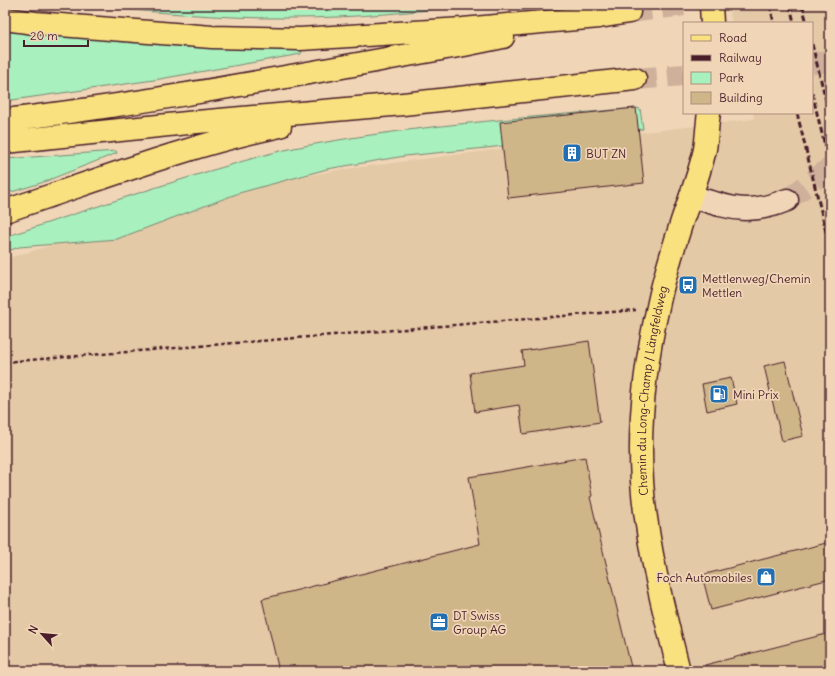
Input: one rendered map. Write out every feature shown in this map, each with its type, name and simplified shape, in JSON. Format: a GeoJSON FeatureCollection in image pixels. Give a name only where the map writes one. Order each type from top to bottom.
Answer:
{"type":"FeatureCollection","features":[{"type":"Feature","properties":{"kind":"main road"},"geometry":{"type":"LineString","coordinates":[[711,5],[712,22]]}},
{"type":"Feature","properties":{"kind":"main road"},"geometry":{"type":"LineString","coordinates":[[5,120],[119,105],[339,67],[464,45],[629,12]]}},
{"type":"Feature","properties":{"kind":"main road"},"geometry":{"type":"LineString","coordinates":[[5,19],[43,24],[212,38],[300,39],[463,29],[599,17]]}},
{"type":"Feature","properties":{"kind":"main road"},"geometry":{"type":"LineString","coordinates":[[5,142],[197,122],[403,104],[634,79]]}},
{"type":"Feature","properties":{"kind":"main road"},"geometry":{"type":"LineString","coordinates":[[5,211],[222,139],[326,117],[403,104]]}},
{"type":"Feature","properties":{"kind":"main road","name":"Chemin du Long-Champ / Längfeldweg"},"geometry":{"type":"LineString","coordinates":[[679,671],[655,570],[646,517],[641,467],[642,417],[648,363],[656,315],[668,264],[691,196],[704,149],[709,114]]}},
{"type":"Feature","properties":{"kind":"street"},"geometry":{"type":"LineString","coordinates":[[691,196],[742,210],[752,210],[773,206],[788,200]]}},
{"type":"Feature","properties":{"kind":"path"},"geometry":{"type":"LineString","coordinates":[[5,362],[635,310],[656,315]]}},
{"type":"Feature","properties":{"kind":"shaded area"},"geometry":{"type":"Polygon","coordinates":[[[728,5],[823,5],[830,33],[830,671],[5,671],[5,259],[246,187],[338,170],[754,119],[753,114],[813,114],[813,22],[732,22],[728,5]]]}},
{"type":"Feature","properties":{"kind":"green space"},"geometry":{"type":"Polygon","coordinates":[[[72,5],[473,5],[339,17],[266,18],[211,16],[72,5]]]}},
{"type":"Feature","properties":{"kind":"green space"},"geometry":{"type":"Polygon","coordinates":[[[5,30],[218,48],[302,49],[301,54],[154,80],[5,101],[5,30]]]}},
{"type":"Feature","properties":{"kind":"green space"},"geometry":{"type":"Polygon","coordinates":[[[636,108],[640,109],[643,129],[405,156],[327,169],[239,193],[117,239],[19,247],[5,252],[5,237],[181,180],[283,150],[336,140],[421,128],[636,108]]]}},
{"type":"Feature","properties":{"kind":"green space"},"geometry":{"type":"Polygon","coordinates":[[[116,151],[117,153],[41,183],[5,194],[5,159],[116,151]]]}},
{"type":"Feature","properties":{"kind":"building","name":"BUT ZN"},"geometry":{"type":"Polygon","coordinates":[[[636,108],[644,183],[508,198],[500,122],[636,108]]]}},
{"type":"Feature","properties":{"kind":"building"},"geometry":{"type":"Polygon","coordinates":[[[589,341],[600,422],[523,434],[519,405],[475,412],[470,373],[524,365],[522,351],[589,341]]]}},
{"type":"Feature","properties":{"kind":"building"},"geometry":{"type":"Polygon","coordinates":[[[785,361],[803,436],[782,441],[764,366],[785,361]]]}},
{"type":"Feature","properties":{"kind":"building","name":"Mini Prix"},"geometry":{"type":"Polygon","coordinates":[[[731,378],[737,404],[707,411],[702,384],[731,378]]]}},
{"type":"Feature","properties":{"kind":"building","name":"DT Swiss Group AG"},"geometry":{"type":"Polygon","coordinates":[[[585,457],[592,496],[590,497],[632,671],[279,671],[262,599],[480,544],[469,477],[585,457]]]}},
{"type":"Feature","properties":{"kind":"building","name":"Foch Automobiles"},"geometry":{"type":"Polygon","coordinates":[[[830,542],[830,579],[711,610],[702,575],[830,542]]]}},
{"type":"Feature","properties":{"kind":"building"},"geometry":{"type":"Polygon","coordinates":[[[830,633],[830,671],[706,671],[705,665],[830,633]]]}},
{"type":"Feature","properties":{"kind":"tunnel"},"geometry":{"type":"LineString","coordinates":[[629,12],[685,5]]}},
{"type":"Feature","properties":{"kind":"tunnel"},"geometry":{"type":"LineString","coordinates":[[813,63],[830,61]]}},
{"type":"Feature","properties":{"kind":"tunnel"},"geometry":{"type":"LineString","coordinates":[[635,79],[683,75]]}},
{"type":"Feature","properties":{"kind":"tunnel"},"geometry":{"type":"LineString","coordinates":[[787,200],[830,168]]}},
{"type":"Feature","properties":{"kind":"railway"},"geometry":{"type":"LineString","coordinates":[[770,5],[774,22]]}},
{"type":"Feature","properties":{"kind":"railway"},"geometry":{"type":"LineString","coordinates":[[790,5],[794,22]]}},
{"type":"Feature","properties":{"kind":"railway"},"geometry":{"type":"LineString","coordinates":[[802,5],[807,22]]}},
{"type":"Feature","properties":{"kind":"railway"},"geometry":{"type":"LineString","coordinates":[[813,48],[830,117]]}},
{"type":"Feature","properties":{"kind":"railway"},"geometry":{"type":"LineString","coordinates":[[813,97],[830,166]]}},
{"type":"Feature","properties":{"kind":"railway"},"geometry":{"type":"LineString","coordinates":[[797,114],[830,248]]}},
{"type":"Feature","properties":{"kind":"place","name":"BUT ZN"},"geometry":{"type":"Point","coordinates":[572,153]}},
{"type":"Feature","properties":{"kind":"place","name":"Mettlenweg/Chemin Mettlen"},"geometry":{"type":"Point","coordinates":[688,285]}},
{"type":"Feature","properties":{"kind":"place","name":"Mini Prix"},"geometry":{"type":"Point","coordinates":[719,394]}},
{"type":"Feature","properties":{"kind":"place","name":"Foch Automobiles"},"geometry":{"type":"Point","coordinates":[766,577]}},
{"type":"Feature","properties":{"kind":"place","name":"DT Swiss Group AG"},"geometry":{"type":"Point","coordinates":[439,622]}}]}
